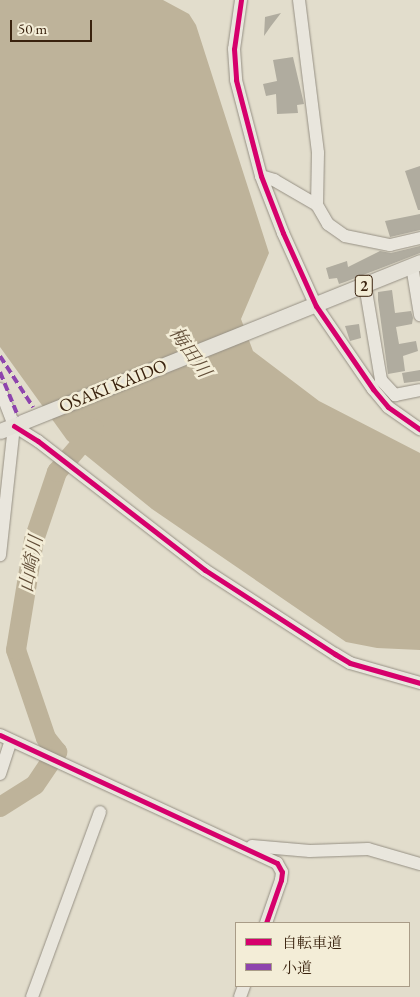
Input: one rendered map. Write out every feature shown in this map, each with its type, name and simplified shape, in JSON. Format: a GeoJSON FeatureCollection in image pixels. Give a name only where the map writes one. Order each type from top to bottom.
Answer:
{"type":"FeatureCollection","features":[{"type":"Feature","properties":{"kind":"main road","name":"OSAKI KAIDO"},"geometry":{"type":"LineString","coordinates":[[9,425],[39,416],[312,308],[416,264]]}},
{"type":"Feature","properties":{"kind":"street"},"geometry":{"type":"LineString","coordinates":[[241,0],[234,49],[236,80],[261,176],[312,308],[381,401],[420,429]]}},
{"type":"Feature","properties":{"kind":"street"},"geometry":{"type":"LineString","coordinates":[[299,0],[318,153],[317,205]]}},
{"type":"Feature","properties":{"kind":"street"},"geometry":{"type":"LineString","coordinates":[[261,176],[274,180],[317,205],[328,224],[345,236],[390,245],[420,238]]}},
{"type":"Feature","properties":{"kind":"street"},"geometry":{"type":"LineString","coordinates":[[416,264],[420,315]]}},
{"type":"Feature","properties":{"kind":"street"},"geometry":{"type":"LineString","coordinates":[[365,286],[381,380],[395,395],[420,390]]}},
{"type":"Feature","properties":{"kind":"street"},"geometry":{"type":"LineString","coordinates":[[0,390],[9,425],[0,556]]}},
{"type":"Feature","properties":{"kind":"street"},"geometry":{"type":"LineString","coordinates":[[0,402],[9,425],[64,462],[205,570],[350,663],[420,683]]}},
{"type":"Feature","properties":{"kind":"street"},"geometry":{"type":"LineString","coordinates":[[0,774],[5,738],[277,863],[282,872],[266,922]]}},
{"type":"Feature","properties":{"kind":"street"},"geometry":{"type":"LineString","coordinates":[[32,997],[100,812]]}},
{"type":"Feature","properties":{"kind":"street"},"geometry":{"type":"LineString","coordinates":[[237,844],[282,850],[368,849],[420,864]]}},
{"type":"Feature","properties":{"kind":"water","name":"梅田川"},"geometry":{"type":"Polygon","coordinates":[[[0,0],[163,0],[189,14],[196,25],[269,253],[241,319],[253,351],[319,401],[420,453],[420,650],[377,648],[346,642],[152,509],[67,440],[0,347],[0,0]]]}},
{"type":"Feature","properties":{"kind":"building"},"geometry":{"type":"Polygon","coordinates":[[[281,13],[271,26],[264,36],[265,17],[281,13]]]}},
{"type":"Feature","properties":{"kind":"building"},"geometry":{"type":"Polygon","coordinates":[[[293,57],[304,104],[297,105],[298,113],[277,114],[276,94],[266,96],[263,84],[277,81],[273,60],[293,57]]]}},
{"type":"Feature","properties":{"kind":"building"},"geometry":{"type":"Polygon","coordinates":[[[420,166],[420,210],[418,210],[405,171],[420,166]]]}},
{"type":"Feature","properties":{"kind":"building"},"geometry":{"type":"Polygon","coordinates":[[[420,214],[420,230],[390,237],[385,221],[420,214]]]}},
{"type":"Feature","properties":{"kind":"building"},"geometry":{"type":"Polygon","coordinates":[[[420,246],[420,253],[345,282],[339,284],[337,278],[329,279],[326,268],[347,261],[348,267],[380,251],[391,253],[420,246]]]}},
{"type":"Feature","properties":{"kind":"building"},"geometry":{"type":"Polygon","coordinates":[[[392,290],[395,313],[411,311],[413,318],[412,324],[396,327],[399,344],[416,341],[418,351],[403,356],[405,371],[388,374],[378,292],[392,290]]]}},
{"type":"Feature","properties":{"kind":"building"},"geometry":{"type":"Polygon","coordinates":[[[359,324],[361,338],[350,341],[345,326],[359,324]]]}},
{"type":"Feature","properties":{"kind":"building"},"geometry":{"type":"Polygon","coordinates":[[[420,370],[420,381],[404,383],[402,373],[420,370]]]}},
{"type":"Feature","properties":{"kind":"waterway","name":"山崎川"},"geometry":{"type":"LineString","coordinates":[[0,807],[35,785],[57,752],[46,738],[16,650],[34,540],[57,472],[94,429]]}},
{"type":"Feature","properties":{"kind":"marked path"},"geometry":{"type":"LineString","coordinates":[[0,356],[33,407]]}},
{"type":"Feature","properties":{"kind":"marked path"},"geometry":{"type":"LineString","coordinates":[[0,372],[18,416]]}},
{"type":"Feature","properties":{"kind":"cycle path"},"geometry":{"type":"LineString","coordinates":[[241,0],[234,49],[236,80],[261,176],[283,233],[316,306],[373,389],[388,407],[420,429]]}},
{"type":"Feature","properties":{"kind":"cycle path"},"geometry":{"type":"LineString","coordinates":[[14,426],[38,441],[205,570],[335,654],[350,663],[420,683]]}},
{"type":"Feature","properties":{"kind":"cycle path"},"geometry":{"type":"LineString","coordinates":[[0,735],[277,863],[282,872],[281,880],[266,922]]}}]}
